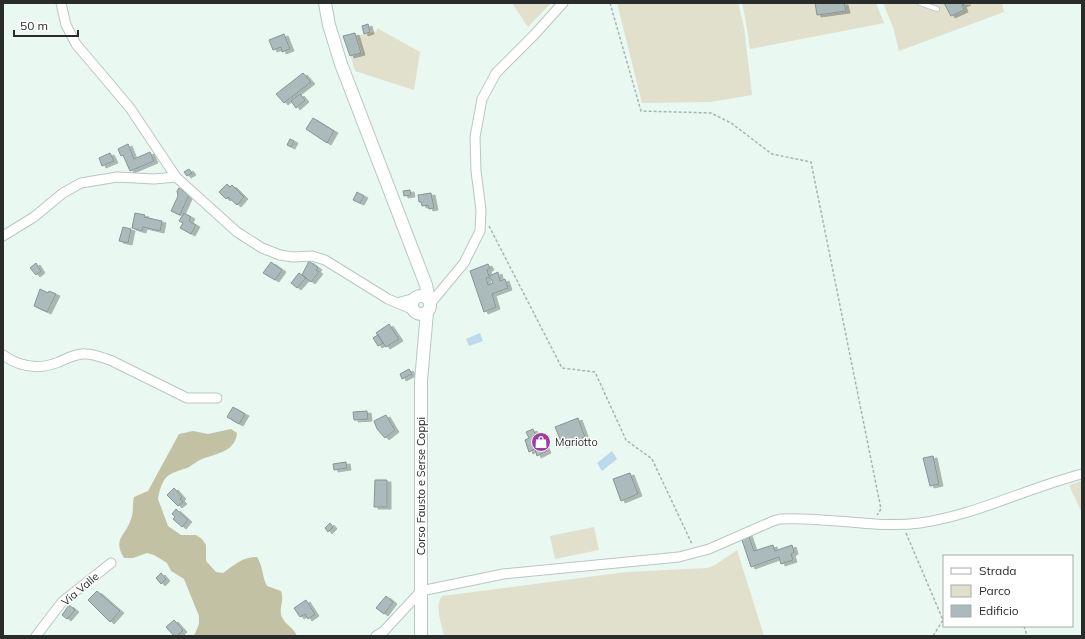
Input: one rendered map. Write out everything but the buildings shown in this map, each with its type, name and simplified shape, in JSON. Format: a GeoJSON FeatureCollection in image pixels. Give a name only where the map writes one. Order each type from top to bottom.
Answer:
{"type":"FeatureCollection","features":[{"type":"Feature","properties":{"kind":"street"},"geometry":{"type":"LineString","coordinates":[[61,3],[66,25],[76,44],[130,108],[176,176],[237,232],[262,248],[280,255],[293,257],[312,256],[325,260],[397,303],[423,308]]}},
{"type":"Feature","properties":{"kind":"street"},"geometry":{"type":"LineString","coordinates":[[325,3],[329,25],[341,64],[426,285],[423,308]]}},
{"type":"Feature","properties":{"kind":"street"},"geometry":{"type":"LineString","coordinates":[[423,308],[464,263],[480,230],[481,210],[476,171],[475,137],[482,99],[496,73],[563,3]]}},
{"type":"Feature","properties":{"kind":"street"},"geometry":{"type":"LineString","coordinates":[[3,236],[34,217],[63,192],[81,183],[116,177],[154,179],[176,176]]}},
{"type":"Feature","properties":{"kind":"street"},"geometry":{"type":"LineString","coordinates":[[416,298],[418,278],[417,263]]}},
{"type":"Feature","properties":{"kind":"street"},"geometry":{"type":"LineString","coordinates":[[397,303],[420,296],[426,296],[423,308]]}},
{"type":"Feature","properties":{"kind":"street","name":"Corso Fausto e Serse Coppi"},"geometry":{"type":"LineString","coordinates":[[420,636],[421,381],[424,336],[423,308]]}},
{"type":"Feature","properties":{"kind":"street"},"geometry":{"type":"LineString","coordinates":[[3,355],[18,364],[36,367],[47,366],[77,355],[86,354],[98,356],[110,360],[187,398],[218,398]]}},
{"type":"Feature","properties":{"kind":"street"},"geometry":{"type":"LineString","coordinates":[[376,636],[384,631],[421,591],[503,574],[679,557],[696,553],[780,519],[903,524],[934,521],[988,506],[1082,474]]}},
{"type":"Feature","properties":{"kind":"street","name":"Via Valle"},"geometry":{"type":"LineString","coordinates":[[36,636],[62,602],[111,563]]}},
{"type":"Feature","properties":{"kind":"lane"},"geometry":{"type":"LineString","coordinates":[[920,3],[936,9]]}},
{"type":"Feature","properties":{"kind":"path"},"geometry":{"type":"LineString","coordinates":[[610,3],[641,111],[711,113],[731,123],[772,154],[811,162],[881,509],[872,523]]}},
{"type":"Feature","properties":{"kind":"path"},"geometry":{"type":"LineString","coordinates":[[481,210],[562,368],[595,372],[626,440],[652,459],[696,553]]}},
{"type":"Feature","properties":{"kind":"path"},"geometry":{"type":"LineString","coordinates":[[903,524],[943,620],[933,636]]}},
{"type":"Feature","properties":{"kind":"green space"},"geometry":{"type":"Polygon","coordinates":[[[512,3],[551,3],[528,27],[512,3]]]}},
{"type":"Feature","properties":{"kind":"green space"},"geometry":{"type":"Polygon","coordinates":[[[617,3],[738,3],[744,27],[752,95],[710,102],[642,103],[617,3]]]}},
{"type":"Feature","properties":{"kind":"green space"},"geometry":{"type":"Polygon","coordinates":[[[742,3],[876,3],[884,23],[750,49],[742,3]]]}},
{"type":"Feature","properties":{"kind":"green space"},"geometry":{"type":"Polygon","coordinates":[[[883,3],[1002,3],[1004,12],[899,51],[893,27],[883,3]]]}},
{"type":"Feature","properties":{"kind":"green space"},"geometry":{"type":"Polygon","coordinates":[[[377,28],[420,52],[414,90],[355,71],[351,57],[362,53],[357,36],[377,31],[377,28]]]}},
{"type":"Feature","properties":{"kind":"green space"},"geometry":{"type":"Polygon","coordinates":[[[231,429],[237,433],[235,440],[228,449],[204,458],[188,468],[169,475],[162,483],[158,499],[168,526],[181,535],[196,535],[202,539],[206,545],[206,561],[216,572],[223,573],[243,560],[257,557],[267,586],[281,591],[281,616],[297,636],[194,636],[199,624],[199,616],[184,579],[171,571],[167,563],[154,555],[147,553],[133,558],[124,558],[119,546],[121,537],[129,525],[132,516],[134,497],[148,491],[179,434],[193,431],[208,434],[231,429]]]}},
{"type":"Feature","properties":{"kind":"green space"},"geometry":{"type":"Polygon","coordinates":[[[1082,481],[1082,513],[1069,485],[1082,481]]]}},
{"type":"Feature","properties":{"kind":"green space"},"geometry":{"type":"Polygon","coordinates":[[[594,527],[599,550],[555,559],[550,536],[594,527]]]}},
{"type":"Feature","properties":{"kind":"green space"},"geometry":{"type":"Polygon","coordinates":[[[737,550],[764,636],[444,636],[439,616],[439,605],[442,596],[626,572],[707,568],[715,565],[737,550]]]}},
{"type":"Feature","properties":{"kind":"water"},"geometry":{"type":"Polygon","coordinates":[[[480,333],[483,341],[469,346],[466,339],[480,333]]]}},
{"type":"Feature","properties":{"kind":"water"},"geometry":{"type":"Polygon","coordinates":[[[612,451],[617,459],[602,471],[597,463],[612,451]]]}},
{"type":"Feature","properties":{"kind":"place","name":"Mariotto"},"geometry":{"type":"Point","coordinates":[541,442]}}]}
